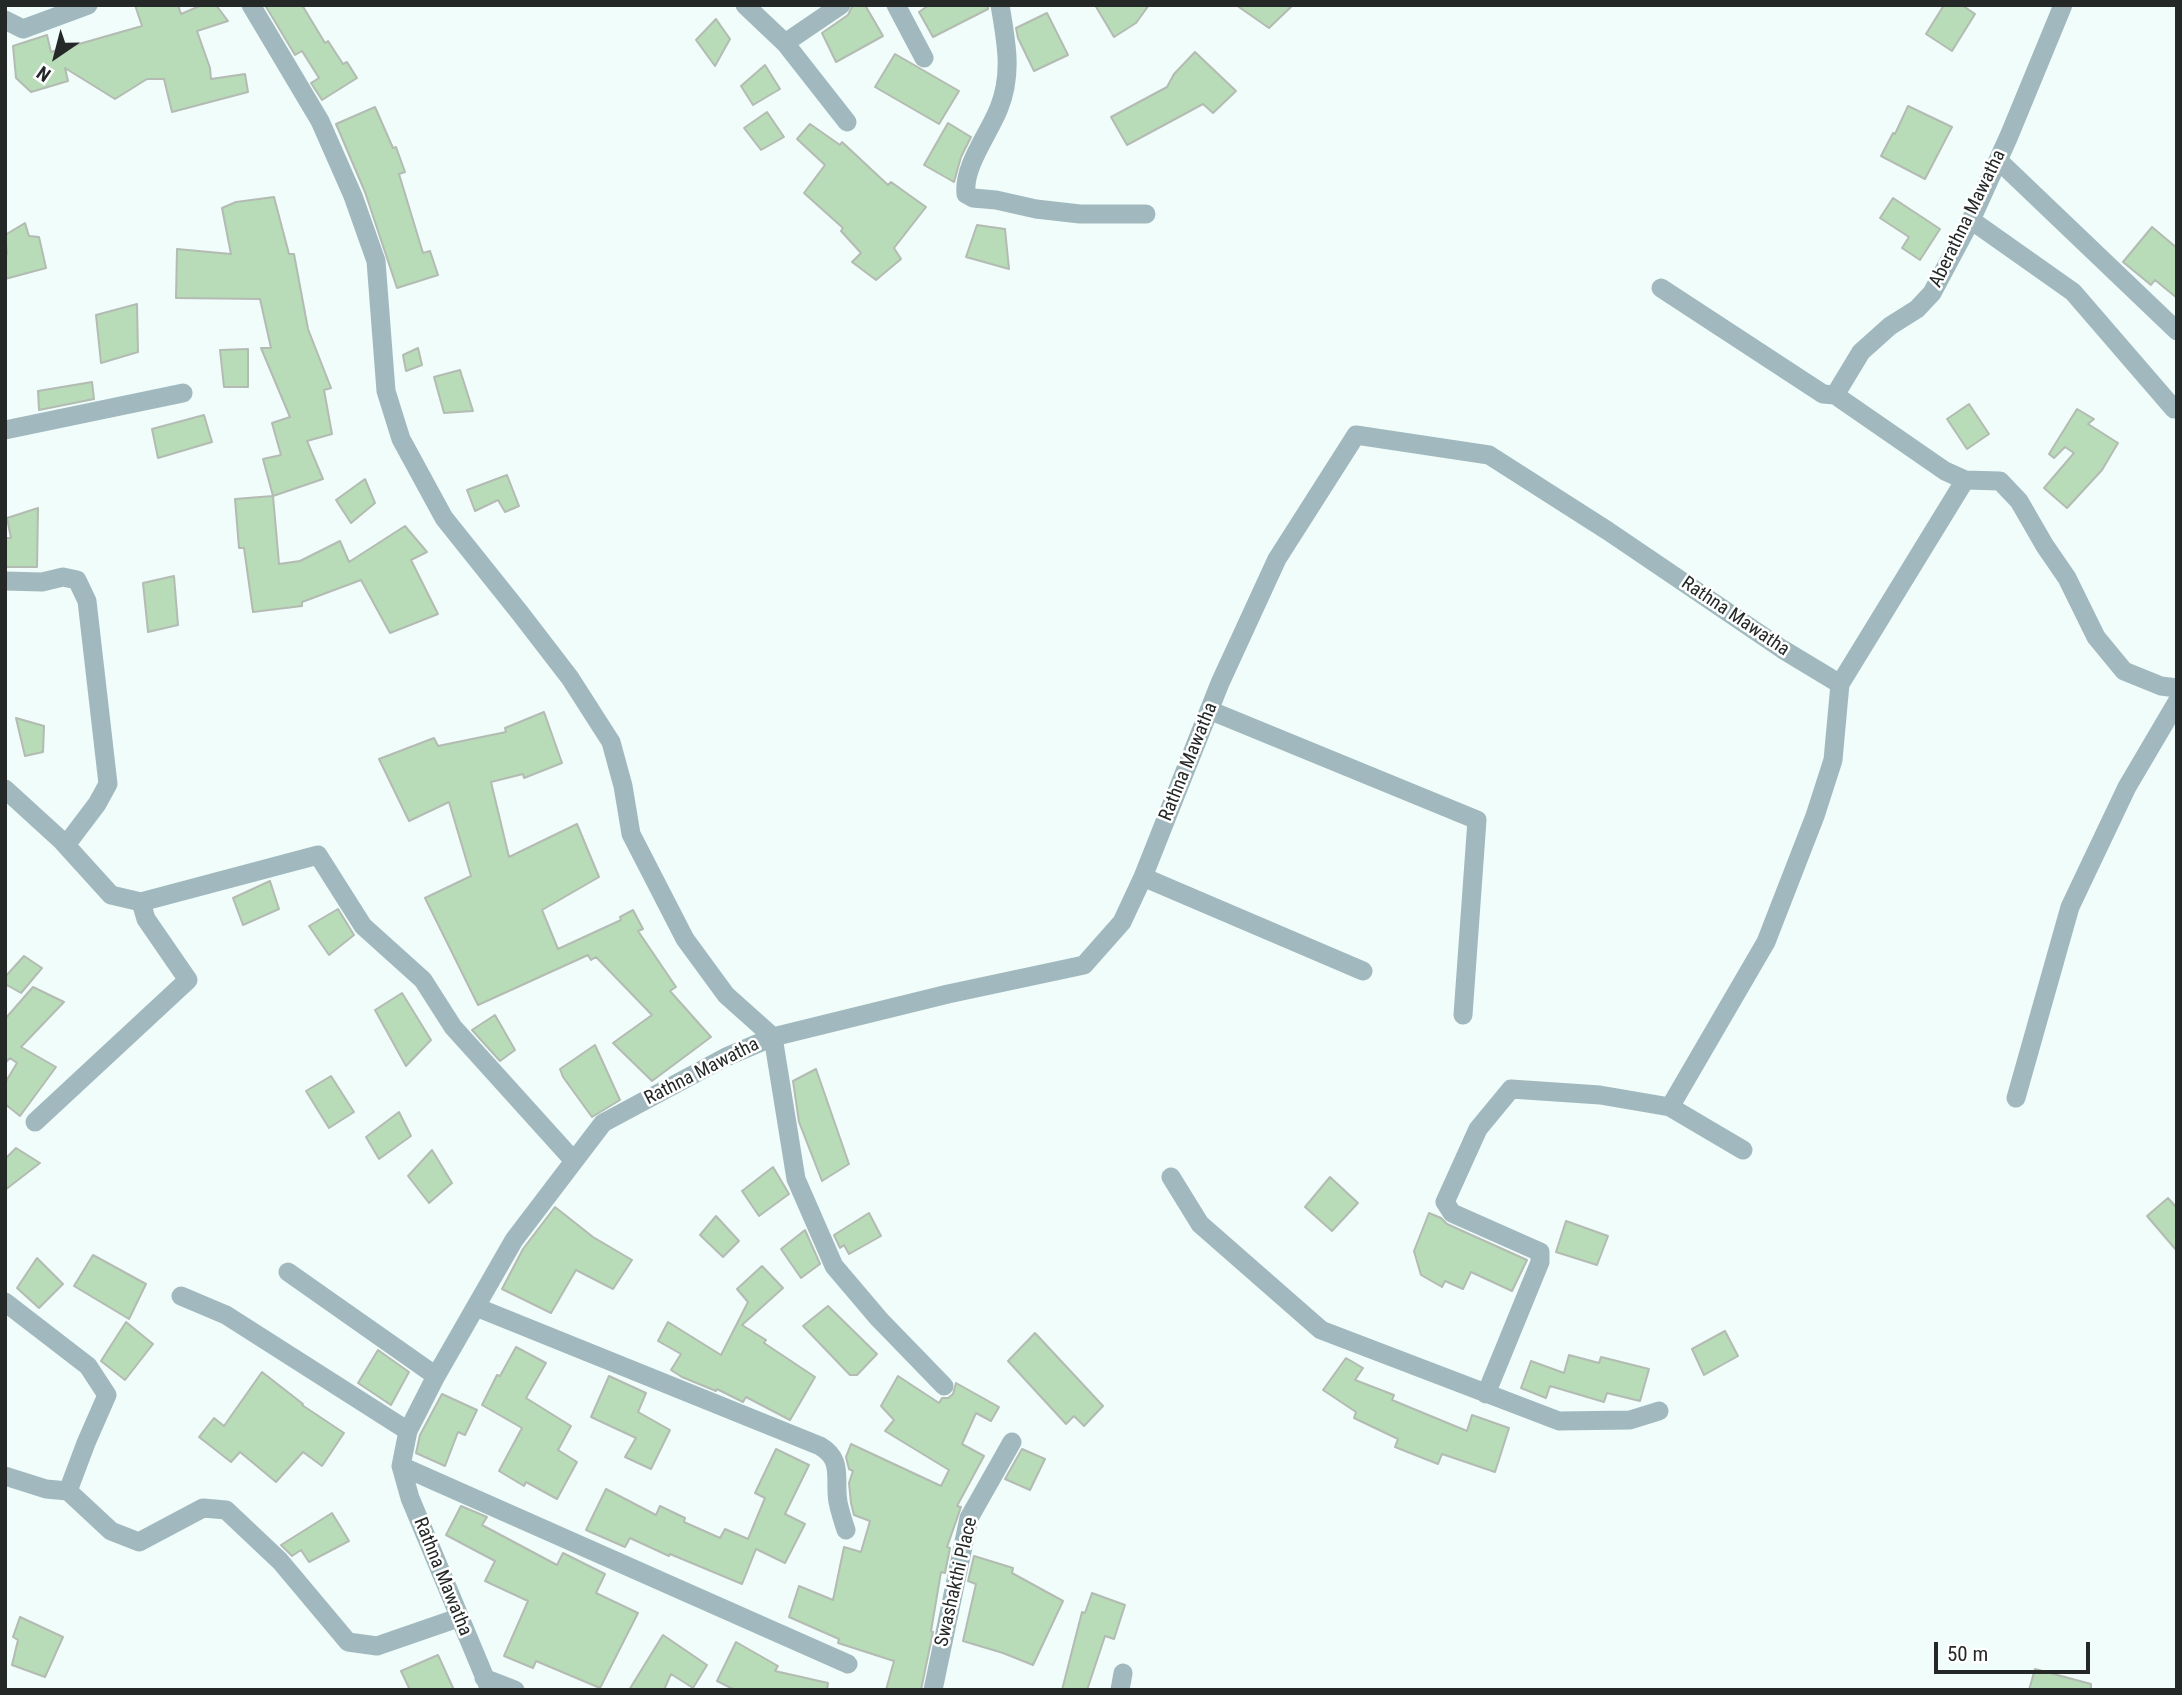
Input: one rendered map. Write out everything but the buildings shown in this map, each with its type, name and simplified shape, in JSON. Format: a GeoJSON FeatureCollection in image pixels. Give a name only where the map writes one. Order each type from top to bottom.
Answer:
{"type":"FeatureCollection","features":[{"type":"Feature","properties":{"kind":"street"},"geometry":{"type":"LineString","coordinates":[[5,20],[23,29],[88,5]]}},
{"type":"Feature","properties":{"kind":"street"},"geometry":{"type":"LineString","coordinates":[[251,5],[320,121],[353,196],[376,261],[386,391],[401,439],[444,518],[570,678],[611,742],[623,786],[631,834],[685,939],[726,995],[773,1037],[796,1179],[834,1266],[879,1319],[944,1386]]}},
{"type":"Feature","properties":{"kind":"street"},"geometry":{"type":"LineString","coordinates":[[745,5],[785,43],[847,122]]}},
{"type":"Feature","properties":{"kind":"street"},"geometry":{"type":"LineString","coordinates":[[785,43],[841,5]]}},
{"type":"Feature","properties":{"kind":"street"},"geometry":{"type":"LineString","coordinates":[[896,5],[924,58]]}},
{"type":"Feature","properties":{"kind":"street"},"geometry":{"type":"LineString","coordinates":[[1000,5],[1008,46],[1007,78],[999,107],[965,180],[966,194],[973,198],[1069,213],[1146,214]]}},
{"type":"Feature","properties":{"kind":"street","name":"Aberathna Mawatha"},"geometry":{"type":"LineString","coordinates":[[1835,395],[1861,352],[1890,326],[1917,309],[1932,293],[1971,220],[2063,5]]}},
{"type":"Feature","properties":{"kind":"street"},"geometry":{"type":"LineString","coordinates":[[1998,160],[2177,331]]}},
{"type":"Feature","properties":{"kind":"street"},"geometry":{"type":"LineString","coordinates":[[1971,220],[2073,292],[2174,409]]}},
{"type":"Feature","properties":{"kind":"street"},"geometry":{"type":"LineString","coordinates":[[1661,288],[1823,394],[1835,395],[1945,471],[1965,480],[2000,481],[2019,501],[2045,547],[2067,578],[2096,637],[2124,671],[2161,686],[2177,688]]}},
{"type":"Feature","properties":{"kind":"street"},"geometry":{"type":"LineString","coordinates":[[5,430],[183,393]]}},
{"type":"Feature","properties":{"kind":"street","name":"Rathna Mawatha"},"geometry":{"type":"LineString","coordinates":[[487,1684],[410,1498],[401,1466],[408,1431],[436,1376],[514,1240],[604,1123],[726,1057],[773,1037],[1084,965],[1122,922],[1143,877],[1220,683],[1277,559],[1356,435],[1489,455],[1608,531],[1782,649],[1840,684]]}},
{"type":"Feature","properties":{"kind":"street"},"geometry":{"type":"LineString","coordinates":[[1670,1107],[1766,942],[1815,816],[1833,760],[1840,684],[1965,480]]}},
{"type":"Feature","properties":{"kind":"street"},"geometry":{"type":"LineString","coordinates":[[5,581],[42,582],[70,578],[77,580],[87,601],[108,784],[97,804],[66,845]]}},
{"type":"Feature","properties":{"kind":"street"},"geometry":{"type":"LineString","coordinates":[[2015,1098],[2070,907],[2127,787],[2177,702]]}},
{"type":"Feature","properties":{"kind":"street"},"geometry":{"type":"LineString","coordinates":[[1209,710],[1477,820],[1463,1015]]}},
{"type":"Feature","properties":{"kind":"street"},"geometry":{"type":"LineString","coordinates":[[5,789],[66,845],[111,895],[141,902],[318,855],[363,926],[423,980],[453,1027],[574,1161]]}},
{"type":"Feature","properties":{"kind":"street"},"geometry":{"type":"LineString","coordinates":[[1143,877],[1363,971]]}},
{"type":"Feature","properties":{"kind":"street"},"geometry":{"type":"LineString","coordinates":[[35,1122],[188,980],[146,919],[141,902]]}},
{"type":"Feature","properties":{"kind":"street"},"geometry":{"type":"LineString","coordinates":[[1486,1394],[1540,1262],[1540,1252],[1452,1213],[1445,1202],[1478,1129],[1511,1089],[1600,1095],[1670,1107],[1743,1150]]}},
{"type":"Feature","properties":{"kind":"street"},"geometry":{"type":"LineString","coordinates":[[1171,1177],[1200,1224],[1321,1330],[1559,1421],[1630,1420],[1659,1411]]}},
{"type":"Feature","properties":{"kind":"street"},"geometry":{"type":"LineString","coordinates":[[288,1272],[436,1376]]}},
{"type":"Feature","properties":{"kind":"street"},"geometry":{"type":"LineString","coordinates":[[181,1296],[226,1315],[408,1431]]}},
{"type":"Feature","properties":{"kind":"street"},"geometry":{"type":"LineString","coordinates":[[5,1302],[88,1366],[107,1395],[68,1491]]}},
{"type":"Feature","properties":{"kind":"street"},"geometry":{"type":"LineString","coordinates":[[476,1307],[829,1451],[836,1464],[838,1501],[846,1530]]}},
{"type":"Feature","properties":{"kind":"street","name":"Swashakthi Place"},"geometry":{"type":"LineString","coordinates":[[933,1690],[969,1518],[1012,1442]]}},
{"type":"Feature","properties":{"kind":"street"},"geometry":{"type":"LineString","coordinates":[[401,1466],[848,1664]]}},
{"type":"Feature","properties":{"kind":"street"},"geometry":{"type":"LineString","coordinates":[[5,1476],[46,1489],[68,1491],[111,1531],[139,1542],[203,1508],[226,1510],[280,1561],[348,1642],[377,1646],[458,1618]]}},
{"type":"Feature","properties":{"kind":"street"},"geometry":{"type":"LineString","coordinates":[[487,1684],[515,1690]]}}]}
